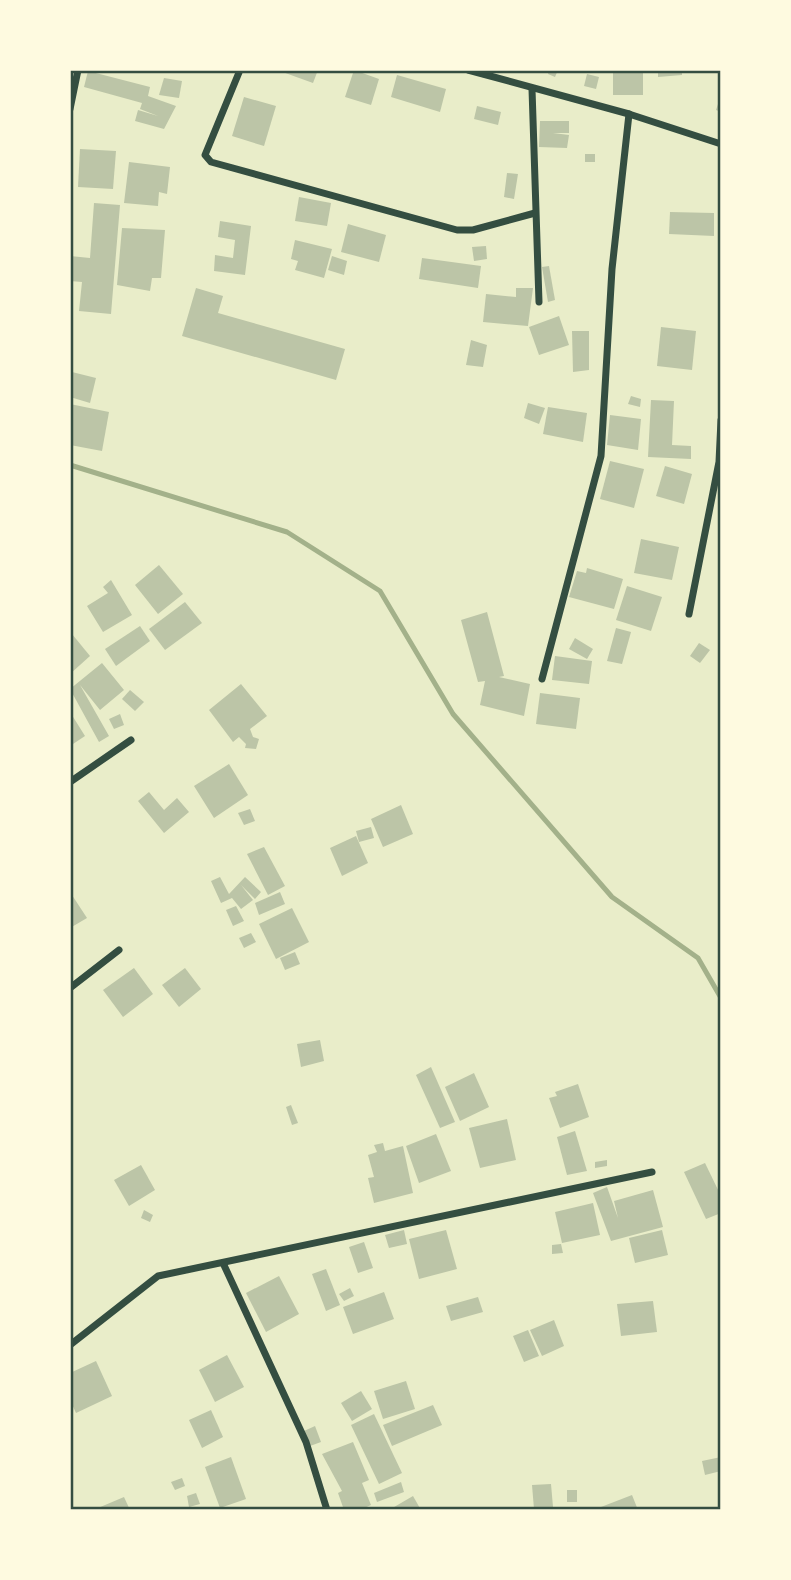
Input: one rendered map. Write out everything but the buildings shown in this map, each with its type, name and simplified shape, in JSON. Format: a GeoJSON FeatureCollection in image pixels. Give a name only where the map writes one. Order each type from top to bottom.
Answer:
{"type":"FeatureCollection","features":[{"type":"Feature","properties":{"kind":"street"},"geometry":{"type":"LineString","coordinates":[[70,108],[78,70]]}},
{"type":"Feature","properties":{"kind":"street"},"geometry":{"type":"LineString","coordinates":[[240,70],[205,155],[211,162],[457,230],[473,230],[535,213]]}},
{"type":"Feature","properties":{"kind":"street"},"geometry":{"type":"LineString","coordinates":[[468,70],[629,114],[721,144]]}},
{"type":"Feature","properties":{"kind":"street"},"geometry":{"type":"LineString","coordinates":[[532,89],[539,302]]}},
{"type":"Feature","properties":{"kind":"street"},"geometry":{"type":"LineString","coordinates":[[542,679],[601,456],[612,269],[629,114]]}},
{"type":"Feature","properties":{"kind":"street"},"geometry":{"type":"LineString","coordinates":[[689,614],[719,462],[721,420]]}},
{"type":"Feature","properties":{"kind":"street"},"geometry":{"type":"LineString","coordinates":[[70,782],[131,740]]}},
{"type":"Feature","properties":{"kind":"street"},"geometry":{"type":"LineString","coordinates":[[70,988],[119,950]]}},
{"type":"Feature","properties":{"kind":"street"},"geometry":{"type":"LineString","coordinates":[[70,1345],[158,1276],[652,1172]]}},
{"type":"Feature","properties":{"kind":"street"},"geometry":{"type":"LineString","coordinates":[[223,1263],[306,1442],[327,1510]]}},
{"type":"Feature","properties":{"kind":"waterway"},"geometry":{"type":"LineString","coordinates":[[70,465],[287,532],[380,591],[453,714],[612,897],[698,958],[721,998]]}}]}
